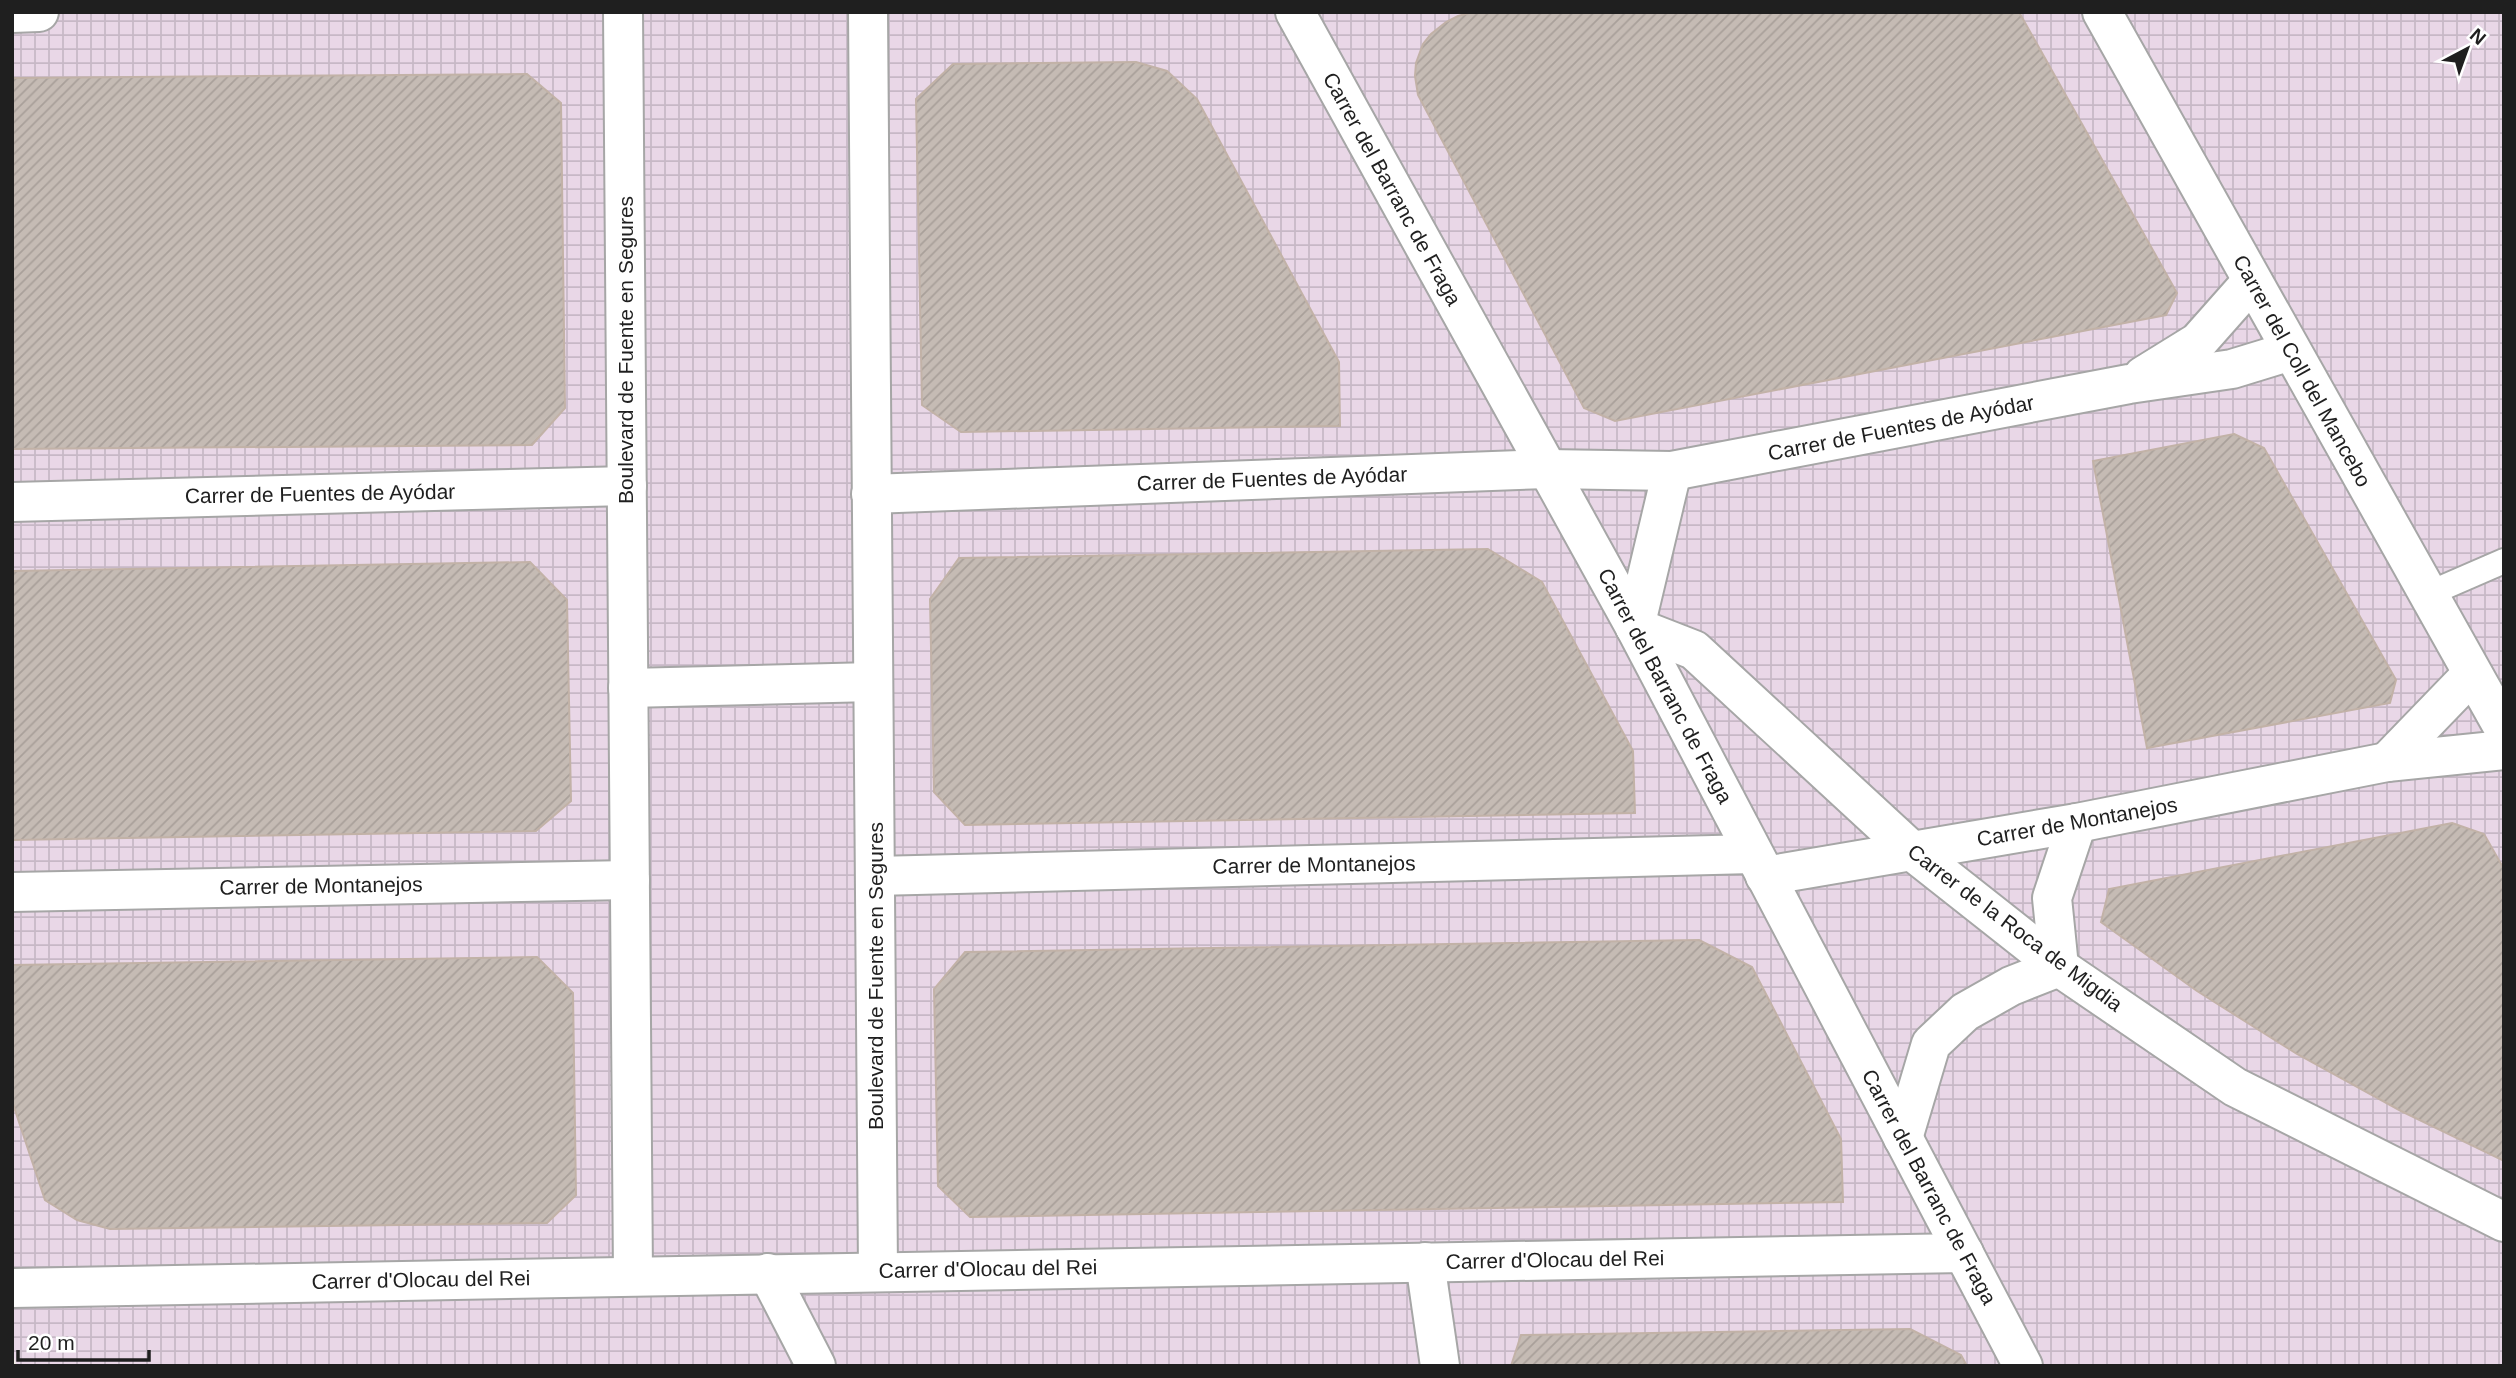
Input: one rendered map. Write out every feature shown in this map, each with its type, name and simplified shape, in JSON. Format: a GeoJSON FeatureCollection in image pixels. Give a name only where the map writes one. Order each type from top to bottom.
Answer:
{"type":"FeatureCollection","features":[{"type":"Feature","properties":{"kind":"street"},"geometry":{"type":"LineString","coordinates":[[12,13],[39,12]]}},
{"type":"Feature","properties":{"kind":"street","name":"Boulevard de Fuente en Segures"},"geometry":{"type":"LineString","coordinates":[[623,12],[633,1275]]}},
{"type":"Feature","properties":{"kind":"street","name":"Boulevard de Fuente en Segures"},"geometry":{"type":"LineString","coordinates":[[868,12],[878,1271]]}},
{"type":"Feature","properties":{"kind":"street","name":"Carrer del Barranc de Fraga"},"geometry":{"type":"LineString","coordinates":[[1295,12],[1635,627],[2023,1366]]}},
{"type":"Feature","properties":{"kind":"street","name":"Carrer del Coll del Mancebo"},"geometry":{"type":"LineString","coordinates":[[2102,12],[2504,729]]}},
{"type":"Feature","properties":{"kind":"street","name":"Carrer de Fuentes de Ayódar"},"geometry":{"type":"LineString","coordinates":[[2129,384],[2197,342],[2252,281]]}},
{"type":"Feature","properties":{"kind":"street","name":"Carrer de Fuentes de Ayódar"},"geometry":{"type":"LineString","coordinates":[[872,494],[1547,469],[1672,471],[2129,384],[2232,369],[2291,351]]}},
{"type":"Feature","properties":{"kind":"street"},"geometry":{"type":"LineString","coordinates":[[1635,627],[1672,471]]}},
{"type":"Feature","properties":{"kind":"street","name":"Carrer de Fuentes de Ayódar"},"geometry":{"type":"LineString","coordinates":[[12,502],[627,486]]}},
{"type":"Feature","properties":{"kind":"street","name":"Carrer de la Roca de Migdia"},"geometry":{"type":"LineString","coordinates":[[1635,627],[1694,650],[1912,851],[2059,967],[2235,1087],[2504,1222]]}},
{"type":"Feature","properties":{"kind":"street"},"geometry":{"type":"LineString","coordinates":[[2387,762],[2472,674]]}},
{"type":"Feature","properties":{"kind":"street"},"geometry":{"type":"LineString","coordinates":[[628,688],[873,682]]}},
{"type":"Feature","properties":{"kind":"street","name":"Carrer de Montanejos"},"geometry":{"type":"LineString","coordinates":[[875,876],[1759,865],[1912,851],[2077,823],[2387,762],[2504,750]]}},
{"type":"Feature","properties":{"kind":"street"},"geometry":{"type":"LineString","coordinates":[[1903,1138],[1931,1044],[1965,1012],[2011,986],[2059,967],[2052,898],[2077,823]]}},
{"type":"Feature","properties":{"kind":"street","name":"Carrer de Montanejos"},"geometry":{"type":"LineString","coordinates":[[12,892],[630,880]]}},
{"type":"Feature","properties":{"kind":"street","name":"Carrer d'Olocau del Rei"},"geometry":{"type":"LineString","coordinates":[[12,1288],[1964,1253]]}},
{"type":"Feature","properties":{"kind":"street"},"geometry":{"type":"LineString","coordinates":[[1425,1262],[1440,1366]]}},
{"type":"Feature","properties":{"kind":"street"},"geometry":{"type":"LineString","coordinates":[[768,1273],[816,1366]]}},
{"type":"Feature","properties":{"kind":"lane"},"geometry":{"type":"LineString","coordinates":[[2428,594],[2504,561]]}},
{"type":"Feature","properties":{"kind":"shaded area"},"geometry":{"type":"Polygon","coordinates":[[[12,12],[2504,12],[2504,1366],[17,1366],[12,1352],[12,12]]]}},
{"type":"Feature","properties":{"kind":"building"},"geometry":{"type":"Polygon","coordinates":[[[1473,12],[2019,12],[2177,293],[2166,315],[1615,421],[1584,408],[1418,95],[1416,63],[1423,44],[1446,22],[1473,12]]]}},
{"type":"Feature","properties":{"kind":"building"},"geometry":{"type":"Polygon","coordinates":[[[1136,62],[1167,71],[1197,99],[1339,362],[1340,426],[961,432],[922,405],[916,99],[953,64],[1136,62]]]}},
{"type":"Feature","properties":{"kind":"building"},"geometry":{"type":"Polygon","coordinates":[[[527,74],[561,103],[565,408],[532,445],[12,449],[12,78],[527,74]]]}},
{"type":"Feature","properties":{"kind":"building"},"geometry":{"type":"Polygon","coordinates":[[[2234,434],[2264,448],[2396,680],[2390,703],[2147,748],[2093,461],[2234,434]]]}},
{"type":"Feature","properties":{"kind":"building"},"geometry":{"type":"Polygon","coordinates":[[[1488,549],[1542,582],[1633,751],[1635,813],[965,825],[934,792],[930,599],[959,558],[1488,549]]]}},
{"type":"Feature","properties":{"kind":"building"},"geometry":{"type":"Polygon","coordinates":[[[530,562],[567,600],[571,801],[536,831],[12,840],[12,571],[530,562]]]}},
{"type":"Feature","properties":{"kind":"building"},"geometry":{"type":"Polygon","coordinates":[[[2452,823],[2484,834],[2504,869],[2504,1161],[2401,1111],[2297,1054],[2197,991],[2101,922],[2109,889],[2452,823]]]}},
{"type":"Feature","properties":{"kind":"building"},"geometry":{"type":"Polygon","coordinates":[[[1699,940],[1752,967],[1841,1139],[1843,1202],[970,1217],[938,1186],[934,989],[965,952],[1699,940]]]}},
{"type":"Feature","properties":{"kind":"building"},"geometry":{"type":"Polygon","coordinates":[[[537,957],[573,993],[576,1195],[547,1223],[110,1229],[77,1220],[45,1200],[12,1101],[12,965],[537,957]]]}},
{"type":"Feature","properties":{"kind":"building"},"geometry":{"type":"Polygon","coordinates":[[[1910,1329],[1961,1355],[1967,1366],[1511,1366],[1521,1335],[1910,1329]]]}}]}
